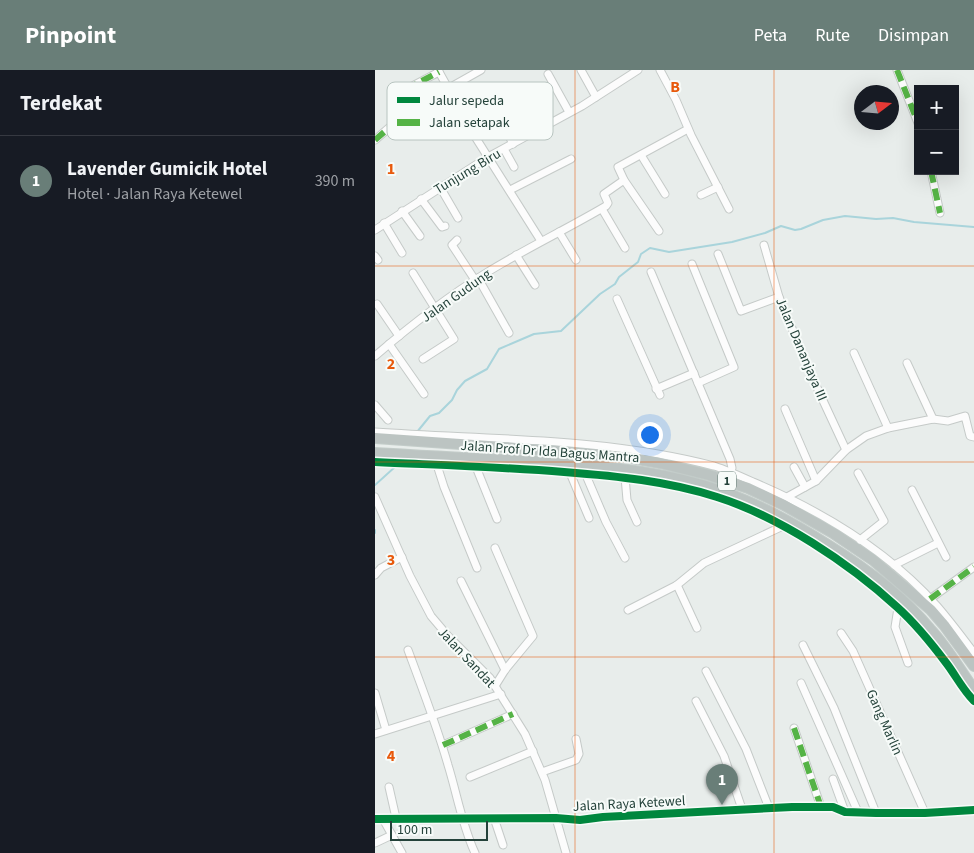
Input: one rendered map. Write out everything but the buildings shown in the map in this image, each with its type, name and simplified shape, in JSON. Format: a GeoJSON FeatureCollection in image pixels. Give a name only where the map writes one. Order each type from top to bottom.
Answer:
{"type":"FeatureCollection","features":[{"type":"Feature","properties":{"kind":"highway","name":"Jalan Prof Dr Ida Bagus Mantra"},"geometry":{"type":"LineString","coordinates":[[375,438],[417,438],[632,458],[726,474],[749,488],[784,505],[856,548],[931,610],[974,666]]}},
{"type":"Feature","properties":{"kind":"highway","name":"Jalan Prof Dr Ida Bagus Mantra"},"geometry":{"type":"LineString","coordinates":[[375,453],[393,459],[572,468],[621,468],[702,485],[719,494],[755,504],[794,523],[857,563],[871,580],[914,611],[931,630],[974,690]]}},
{"type":"Feature","properties":{"kind":"highway"},"geometry":{"type":"LineString","coordinates":[[572,468],[575,453]]}},
{"type":"Feature","properties":{"kind":"street"},"geometry":{"type":"LineString","coordinates":[[460,82],[481,70]]}},
{"type":"Feature","properties":{"kind":"street"},"geometry":{"type":"LineString","coordinates":[[581,70],[596,97]]}},
{"type":"Feature","properties":{"kind":"street","name":"Tunjung Biru"},"geometry":{"type":"LineString","coordinates":[[553,121],[638,70]]}},
{"type":"Feature","properties":{"kind":"street"},"geometry":{"type":"LineString","coordinates":[[660,70],[729,210]]}},
{"type":"Feature","properties":{"kind":"street"},"geometry":{"type":"LineString","coordinates":[[897,70],[914,113]]}},
{"type":"Feature","properties":{"kind":"street"},"geometry":{"type":"LineString","coordinates":[[419,82],[439,71],[445,82]]}},
{"type":"Feature","properties":{"kind":"street"},"geometry":{"type":"LineString","coordinates":[[548,74],[552,82]]}},
{"type":"Feature","properties":{"kind":"street"},"geometry":{"type":"LineString","coordinates":[[553,83],[569,112]]}},
{"type":"Feature","properties":{"kind":"street"},"geometry":{"type":"LineString","coordinates":[[659,232],[624,180],[618,167],[688,129]]}},
{"type":"Feature","properties":{"kind":"street"},"geometry":{"type":"LineString","coordinates":[[375,140],[387,130]]}},
{"type":"Feature","properties":{"kind":"street"},"geometry":{"type":"LineString","coordinates":[[477,140],[541,241]]}},
{"type":"Feature","properties":{"kind":"street"},"geometry":{"type":"LineString","coordinates":[[511,140],[513,144]]}},
{"type":"Feature","properties":{"kind":"street","name":"Tunjung Biru"},"geometry":{"type":"LineString","coordinates":[[375,230],[488,157],[520,140]]}},
{"type":"Feature","properties":{"kind":"street"},"geometry":{"type":"LineString","coordinates":[[503,149],[514,167]]}},
{"type":"Feature","properties":{"kind":"street"},"geometry":{"type":"LineString","coordinates":[[641,155],[665,194]]}},
{"type":"Feature","properties":{"kind":"street"},"geometry":{"type":"LineString","coordinates":[[510,190],[571,159]]}},
{"type":"Feature","properties":{"kind":"street"},"geometry":{"type":"LineString","coordinates":[[932,175],[940,213]]}},
{"type":"Feature","properties":{"kind":"street"},"geometry":{"type":"LineString","coordinates":[[624,180],[604,194],[608,204],[602,209],[625,248]]}},
{"type":"Feature","properties":{"kind":"street"},"geometry":{"type":"LineString","coordinates":[[441,187],[459,218]]}},
{"type":"Feature","properties":{"kind":"street"},"geometry":{"type":"LineString","coordinates":[[701,196],[718,187]]}},
{"type":"Feature","properties":{"kind":"street"},"geometry":{"type":"LineString","coordinates":[[421,199],[441,227],[445,226]]}},
{"type":"Feature","properties":{"kind":"street","name":"Jalan Gudung"},"geometry":{"type":"LineString","coordinates":[[377,354],[476,279],[541,241],[602,209]]}},
{"type":"Feature","properties":{"kind":"street"},"geometry":{"type":"LineString","coordinates":[[402,211],[420,236]]}},
{"type":"Feature","properties":{"kind":"street"},"geometry":{"type":"LineString","coordinates":[[384,224],[402,253]]}},
{"type":"Feature","properties":{"kind":"street"},"geometry":{"type":"LineString","coordinates":[[559,232],[576,260]]}},
{"type":"Feature","properties":{"kind":"street"},"geometry":{"type":"LineString","coordinates":[[457,240],[452,245],[476,279],[509,333]]}},
{"type":"Feature","properties":{"kind":"street","name":"Jalan Dananjaya III"},"geometry":{"type":"LineString","coordinates":[[764,245],[779,297],[813,379],[846,450]]}},
{"type":"Feature","properties":{"kind":"street"},"geometry":{"type":"LineString","coordinates":[[718,254],[741,310],[779,297]]}},
{"type":"Feature","properties":{"kind":"street"},"geometry":{"type":"LineString","coordinates":[[516,255],[535,286]]}},
{"type":"Feature","properties":{"kind":"street"},"geometry":{"type":"LineString","coordinates":[[692,264],[734,367],[698,383]]}},
{"type":"Feature","properties":{"kind":"street"},"geometry":{"type":"LineString","coordinates":[[651,272],[730,459],[732,468],[726,474]]}},
{"type":"Feature","properties":{"kind":"street"},"geometry":{"type":"LineString","coordinates":[[413,273],[454,339],[423,360]]}},
{"type":"Feature","properties":{"kind":"street"},"geometry":{"type":"LineString","coordinates":[[617,299],[658,392],[694,373]]}},
{"type":"Feature","properties":{"kind":"street"},"geometry":{"type":"LineString","coordinates":[[377,304],[399,336]]}},
{"type":"Feature","properties":{"kind":"street"},"geometry":{"type":"LineString","coordinates":[[375,344],[377,354]]}},
{"type":"Feature","properties":{"kind":"street"},"geometry":{"type":"LineString","coordinates":[[389,344],[424,394]]}},
{"type":"Feature","properties":{"kind":"street"},"geometry":{"type":"LineString","coordinates":[[854,352],[888,428]]}},
{"type":"Feature","properties":{"kind":"street"},"geometry":{"type":"LineString","coordinates":[[907,363],[933,419]]}},
{"type":"Feature","properties":{"kind":"street"},"geometry":{"type":"LineString","coordinates":[[375,405],[388,420]]}},
{"type":"Feature","properties":{"kind":"street"},"geometry":{"type":"LineString","coordinates":[[785,409],[816,481]]}},
{"type":"Feature","properties":{"kind":"street"},"geometry":{"type":"LineString","coordinates":[[787,497],[816,481],[846,450],[866,436],[888,428],[933,419],[949,421],[965,416],[970,436],[974,437]]}},
{"type":"Feature","properties":{"kind":"street"},"geometry":{"type":"LineString","coordinates":[[375,432],[400,437]]}},
{"type":"Feature","properties":{"kind":"street"},"geometry":{"type":"LineString","coordinates":[[417,438],[511,439],[627,449],[726,474],[787,497],[860,540],[894,565],[931,600],[974,654]]}},
{"type":"Feature","properties":{"kind":"street"},"geometry":{"type":"LineString","coordinates":[[375,462],[393,459]]}},
{"type":"Feature","properties":{"kind":"street"},"geometry":{"type":"LineString","coordinates":[[410,460],[437,465],[476,467],[572,468],[585,474],[625,477],[719,494],[783,526],[871,580],[917,628],[974,701]]}},
{"type":"Feature","properties":{"kind":"street"},"geometry":{"type":"LineString","coordinates":[[437,465],[477,568]]}},
{"type":"Feature","properties":{"kind":"street"},"geometry":{"type":"LineString","coordinates":[[476,467],[497,519]]}},
{"type":"Feature","properties":{"kind":"street"},"geometry":{"type":"LineString","coordinates":[[794,467],[805,487]]}},
{"type":"Feature","properties":{"kind":"street"},"geometry":{"type":"LineString","coordinates":[[572,468],[589,518]]}},
{"type":"Feature","properties":{"kind":"street"},"geometry":{"type":"LineString","coordinates":[[858,473],[884,521],[860,540]]}},
{"type":"Feature","properties":{"kind":"street"},"geometry":{"type":"LineString","coordinates":[[585,474],[606,522],[625,558]]}},
{"type":"Feature","properties":{"kind":"street"},"geometry":{"type":"LineString","coordinates":[[625,477],[627,500],[637,522]]}},
{"type":"Feature","properties":{"kind":"street"},"geometry":{"type":"LineString","coordinates":[[912,490],[946,557]]}},
{"type":"Feature","properties":{"kind":"street","name":"Jalan Sandat"},"geometry":{"type":"LineString","coordinates":[[375,497],[423,602],[439,626],[481,668],[501,694],[533,751],[542,772],[566,853]]}},
{"type":"Feature","properties":{"kind":"street"},"geometry":{"type":"LineString","coordinates":[[628,610],[677,585],[705,563],[783,526]]}},
{"type":"Feature","properties":{"kind":"street"},"geometry":{"type":"LineString","coordinates":[[894,565],[938,543]]}},
{"type":"Feature","properties":{"kind":"street"},"geometry":{"type":"LineString","coordinates":[[495,548],[533,636],[505,670],[495,686]]}},
{"type":"Feature","properties":{"kind":"street"},"geometry":{"type":"LineString","coordinates":[[375,575],[381,568],[402,557]]}},
{"type":"Feature","properties":{"kind":"street"},"geometry":{"type":"LineString","coordinates":[[931,600],[974,567]]}},
{"type":"Feature","properties":{"kind":"street"},"geometry":{"type":"LineString","coordinates":[[461,581],[505,670]]}},
{"type":"Feature","properties":{"kind":"street"},"geometry":{"type":"LineString","coordinates":[[677,585],[697,628]]}},
{"type":"Feature","properties":{"kind":"street"},"geometry":{"type":"LineString","coordinates":[[898,608],[895,628],[908,663]]}},
{"type":"Feature","properties":{"kind":"street","name":"Gang Marlin"},"geometry":{"type":"LineString","coordinates":[[841,633],[853,651],[925,813]]}},
{"type":"Feature","properties":{"kind":"street"},"geometry":{"type":"LineString","coordinates":[[803,645],[834,708],[876,813]]}},
{"type":"Feature","properties":{"kind":"street"},"geometry":{"type":"LineString","coordinates":[[407,650],[433,715],[469,840],[475,853]]}},
{"type":"Feature","properties":{"kind":"street"},"geometry":{"type":"LineString","coordinates":[[706,671],[746,749],[769,808]]}},
{"type":"Feature","properties":{"kind":"street"},"geometry":{"type":"LineString","coordinates":[[801,683],[858,812]]}},
{"type":"Feature","properties":{"kind":"street"},"geometry":{"type":"LineString","coordinates":[[375,693],[385,730]]}},
{"type":"Feature","properties":{"kind":"street"},"geometry":{"type":"LineString","coordinates":[[375,734],[501,694]]}},
{"type":"Feature","properties":{"kind":"street"},"geometry":{"type":"LineString","coordinates":[[696,700],[724,756],[742,809]]}},
{"type":"Feature","properties":{"kind":"street"},"geometry":{"type":"LineString","coordinates":[[443,745],[513,714]]}},
{"type":"Feature","properties":{"kind":"street"},"geometry":{"type":"LineString","coordinates":[[793,728],[821,806]]}},
{"type":"Feature","properties":{"kind":"street"},"geometry":{"type":"LineString","coordinates":[[542,772],[576,760],[579,754],[576,739]]}},
{"type":"Feature","properties":{"kind":"street"},"geometry":{"type":"LineString","coordinates":[[470,777],[533,751]]}},
{"type":"Feature","properties":{"kind":"street"},"geometry":{"type":"LineString","coordinates":[[833,779],[845,812]]}},
{"type":"Feature","properties":{"kind":"street"},"geometry":{"type":"LineString","coordinates":[[389,787],[396,818]]}},
{"type":"Feature","properties":{"kind":"street","name":"Jalan Raya Ketewel"},"geometry":{"type":"LineString","coordinates":[[379,819],[556,818],[580,820],[603,816],[645,816],[821,806],[833,807],[845,812],[876,813],[974,810]]}},
{"type":"Feature","properties":{"kind":"street"},"geometry":{"type":"LineString","coordinates":[[494,818],[503,844]]}},
{"type":"Feature","properties":{"kind":"street"},"geometry":{"type":"LineString","coordinates":[[379,819],[392,835],[402,853]]}},
{"type":"Feature","properties":{"kind":"street"},"geometry":{"type":"LineString","coordinates":[[375,843],[392,835]]}},
{"type":"Feature","properties":{"kind":"waterway"},"geometry":{"type":"LineString","coordinates":[[417,432],[430,416],[439,413],[452,400],[457,390],[465,381],[487,369],[499,349],[534,334],[561,331],[600,294],[615,284],[619,277],[638,262],[641,254],[650,248],[669,252],[732,242],[765,233],[781,226],[795,230],[823,220],[845,216],[876,219],[893,218],[914,222],[974,227]]}},
{"type":"Feature","properties":{"kind":"waterway"},"geometry":{"type":"LineString","coordinates":[[375,485],[396,466]]}},
{"type":"Feature","properties":{"kind":"marked path"},"geometry":{"type":"LineString","coordinates":[[897,70],[914,113]]}},
{"type":"Feature","properties":{"kind":"marked path"},"geometry":{"type":"LineString","coordinates":[[420,82],[439,72]]}},
{"type":"Feature","properties":{"kind":"marked path"},"geometry":{"type":"LineString","coordinates":[[375,140],[387,130]]}},
{"type":"Feature","properties":{"kind":"marked path"},"geometry":{"type":"LineString","coordinates":[[932,175],[940,213]]}},
{"type":"Feature","properties":{"kind":"marked path"},"geometry":{"type":"LineString","coordinates":[[930,599],[974,567]]}},
{"type":"Feature","properties":{"kind":"marked path"},"geometry":{"type":"LineString","coordinates":[[443,745],[513,714]]}},
{"type":"Feature","properties":{"kind":"marked path"},"geometry":{"type":"LineString","coordinates":[[794,728],[821,807]]}},
{"type":"Feature","properties":{"kind":"cycle path"},"geometry":{"type":"LineString","coordinates":[[375,462],[517,469],[622,477],[698,491],[741,506],[765,516],[813,543],[878,590],[923,634],[974,701]]}},
{"type":"Feature","properties":{"kind":"cycle path"},"geometry":{"type":"LineString","coordinates":[[375,819],[556,818],[580,820],[603,817],[792,807],[833,807],[845,812],[876,813],[974,810]]}},
{"type":"Feature","properties":{"kind":"place","name":"Lavender Gumicik Hotel"},"geometry":{"type":"Point","coordinates":[722,805]}}]}
